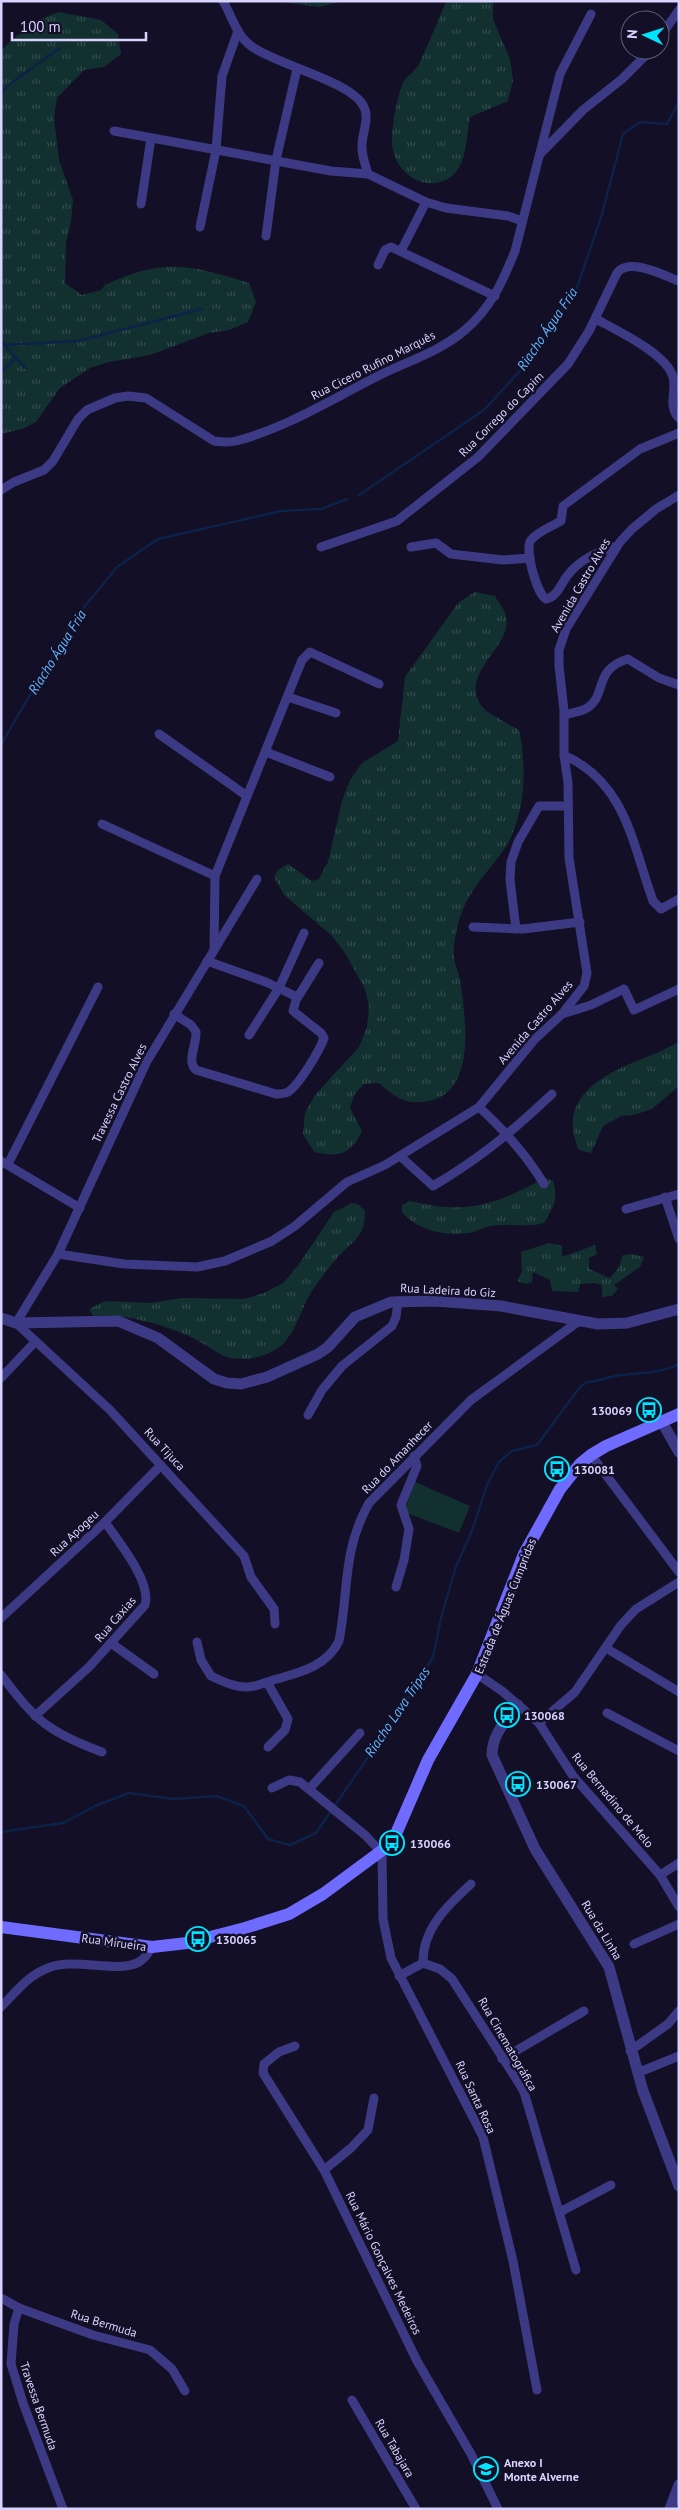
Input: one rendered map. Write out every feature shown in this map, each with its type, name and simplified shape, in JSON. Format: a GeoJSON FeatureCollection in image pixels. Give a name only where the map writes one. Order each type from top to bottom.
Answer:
{"type":"FeatureCollection","features":[{"type":"Feature","properties":{"kind":"main road","name":"Estrada de Águas Cumpridas"},"geometry":{"type":"LineString","coordinates":[[360,1867],[382,1853],[392,1843],[428,1760],[478,1674],[509,1590],[537,1530],[570,1475],[591,1455],[606,1446],[679,1414]]}},
{"type":"Feature","properties":{"kind":"main road","name":"Rua Mirueira"},"geometry":{"type":"LineString","coordinates":[[1,1927],[152,1947],[207,1938],[289,1914],[317,1898],[360,1867]]}},
{"type":"Feature","properties":{"kind":"street"},"geometry":{"type":"LineString","coordinates":[[223,1],[238,31],[252,47],[297,69],[345,89],[363,104],[366,117],[362,147],[368,174]]}},
{"type":"Feature","properties":{"kind":"street"},"geometry":{"type":"LineString","coordinates":[[670,23],[679,10]]}},
{"type":"Feature","properties":{"kind":"street","name":"Rua Cicero Rufino Marquês"},"geometry":{"type":"LineString","coordinates":[[1,490],[14,482],[44,470],[53,462],[78,419],[94,405],[128,396],[146,398],[214,441],[235,442],[274,428],[464,331],[478,318],[495,296],[515,251],[560,74],[591,14]]}},
{"type":"Feature","properties":{"kind":"street"},"geometry":{"type":"LineString","coordinates":[[200,227],[216,150],[222,76],[238,31]]}},
{"type":"Feature","properties":{"kind":"street"},"geometry":{"type":"LineString","coordinates":[[538,156],[583,110],[622,79],[641,60]]}},
{"type":"Feature","properties":{"kind":"street"},"geometry":{"type":"LineString","coordinates":[[266,236],[276,160],[297,69]]}},
{"type":"Feature","properties":{"kind":"street"},"geometry":{"type":"LineString","coordinates":[[114,131],[350,174],[368,174],[426,202],[465,212],[508,216],[522,221]]}},
{"type":"Feature","properties":{"kind":"street"},"geometry":{"type":"LineString","coordinates":[[141,204],[151,138]]}},
{"type":"Feature","properties":{"kind":"street"},"geometry":{"type":"LineString","coordinates":[[402,251],[426,202]]}},
{"type":"Feature","properties":{"kind":"street"},"geometry":{"type":"LineString","coordinates":[[378,266],[388,247],[402,251],[495,296]]}},
{"type":"Feature","properties":{"kind":"street","name":"Rua Corrego do Capim"},"geometry":{"type":"LineString","coordinates":[[321,547],[397,521],[478,457],[568,364],[596,319],[617,274],[623,267],[629,266],[679,281]]}},
{"type":"Feature","properties":{"kind":"street"},"geometry":{"type":"LineString","coordinates":[[596,319],[643,347],[669,369],[674,381],[673,407],[679,418]]}},
{"type":"Feature","properties":{"kind":"street"},"geometry":{"type":"LineString","coordinates":[[617,546],[585,559],[568,575],[554,596],[550,598],[541,595],[528,547],[531,540],[560,520],[563,506],[640,449],[679,433]]}},
{"type":"Feature","properties":{"kind":"street","name":"Avenida Castro Alves"},"geometry":{"type":"LineString","coordinates":[[58,1254],[124,1264],[197,1267],[225,1261],[272,1241],[295,1226],[347,1182],[400,1156],[479,1107],[534,1039],[562,1014],[584,986],[587,973],[569,858],[568,784],[564,755],[564,715],[559,666],[562,638],[617,546],[632,529],[656,509],[679,495]]}},
{"type":"Feature","properties":{"kind":"street"},"geometry":{"type":"LineString","coordinates":[[410,547],[436,543],[451,554],[503,560],[530,558]]}},
{"type":"Feature","properties":{"kind":"street"},"geometry":{"type":"LineString","coordinates":[[214,950],[215,876],[302,660],[310,652],[379,684]]}},
{"type":"Feature","properties":{"kind":"street"},"geometry":{"type":"LineString","coordinates":[[564,715],[587,708],[599,692],[603,676],[609,669],[624,660],[633,660],[659,678],[679,685]]}},
{"type":"Feature","properties":{"kind":"street"},"geometry":{"type":"LineString","coordinates":[[288,697],[336,713]]}},
{"type":"Feature","properties":{"kind":"street"},"geometry":{"type":"LineString","coordinates":[[159,734],[247,796]]}},
{"type":"Feature","properties":{"kind":"street"},"geometry":{"type":"LineString","coordinates":[[266,752],[330,777]]}},
{"type":"Feature","properties":{"kind":"street"},"geometry":{"type":"LineString","coordinates":[[564,755],[584,765],[604,784],[620,805],[653,901],[662,909],[679,899]]}},
{"type":"Feature","properties":{"kind":"street"},"geometry":{"type":"LineString","coordinates":[[516,929],[510,880],[514,852],[539,806],[568,806]]}},
{"type":"Feature","properties":{"kind":"street"},"geometry":{"type":"LineString","coordinates":[[102,824],[215,876]]}},
{"type":"Feature","properties":{"kind":"street","name":"Travessa Castro Alves"},"geometry":{"type":"LineString","coordinates":[[16,1323],[58,1254],[124,1109],[174,1014],[257,880]]}},
{"type":"Feature","properties":{"kind":"street"},"geometry":{"type":"LineString","coordinates":[[473,927],[516,929],[580,922]]}},
{"type":"Feature","properties":{"kind":"street"},"geometry":{"type":"LineString","coordinates":[[249,1035],[279,988],[304,933]]}},
{"type":"Feature","properties":{"kind":"street"},"geometry":{"type":"LineString","coordinates":[[207,961],[279,988],[297,997]]}},
{"type":"Feature","properties":{"kind":"street"},"geometry":{"type":"LineString","coordinates":[[174,1014],[192,1025],[196,1032],[191,1059],[192,1065],[196,1070],[282,1094],[292,1088],[324,1038],[321,1033],[294,1014],[293,1007],[297,997],[319,962]]}},
{"type":"Feature","properties":{"kind":"street"},"geometry":{"type":"LineString","coordinates":[[80,1208],[5,1162],[98,987]]}},
{"type":"Feature","properties":{"kind":"street"},"geometry":{"type":"LineString","coordinates":[[562,1014],[590,1005],[624,989],[634,1010],[679,988]]}},
{"type":"Feature","properties":{"kind":"street"},"geometry":{"type":"LineString","coordinates":[[400,1156],[433,1186],[463,1169],[509,1135],[552,1094]]}},
{"type":"Feature","properties":{"kind":"street"},"geometry":{"type":"LineString","coordinates":[[479,1107],[509,1135],[529,1159],[544,1184]]}},
{"type":"Feature","properties":{"kind":"street"},"geometry":{"type":"LineString","coordinates":[[626,1208],[679,1194]]}},
{"type":"Feature","properties":{"kind":"street"},"geometry":{"type":"LineString","coordinates":[[665,1197],[679,1239]]}},
{"type":"Feature","properties":{"kind":"street"},"geometry":{"type":"LineString","coordinates":[[308,1416],[322,1390],[342,1366],[392,1326],[395,1322],[398,1301]]}},
{"type":"Feature","properties":{"kind":"street","name":"Rua Ladeira do Giz"},"geometry":{"type":"LineString","coordinates":[[16,1323],[118,1321],[141,1329],[164,1342],[214,1379],[227,1384],[241,1384],[267,1376],[318,1354],[328,1347],[355,1317],[384,1304],[398,1301],[435,1301],[501,1306],[598,1324],[627,1322],[679,1309]]}},
{"type":"Feature","properties":{"kind":"street","name":"Rua Tijuca"},"geometry":{"type":"LineString","coordinates":[[1,1318],[16,1323],[110,1410],[244,1556],[251,1577],[274,1609],[275,1624]]}},
{"type":"Feature","properties":{"kind":"street","name":"Rua do Amanhecer"},"geometry":{"type":"LineString","coordinates":[[197,1642],[202,1660],[211,1676],[242,1687],[254,1686],[316,1665],[334,1650],[341,1629],[346,1566],[359,1520],[369,1503],[414,1456],[477,1396],[579,1321]]}},
{"type":"Feature","properties":{"kind":"street"},"geometry":{"type":"LineString","coordinates":[[1,1378],[35,1342]]}},
{"type":"Feature","properties":{"kind":"street"},"geometry":{"type":"LineString","coordinates":[[662,1422],[679,1452]]}},
{"type":"Feature","properties":{"kind":"street"},"geometry":{"type":"LineString","coordinates":[[591,1455],[679,1572]]}},
{"type":"Feature","properties":{"kind":"street"},"geometry":{"type":"LineString","coordinates":[[396,1587],[404,1560],[408,1529],[401,1505],[417,1466],[414,1456]]}},
{"type":"Feature","properties":{"kind":"street","name":"Rua Apogeu"},"geometry":{"type":"LineString","coordinates":[[1,1618],[105,1522],[161,1465]]}},
{"type":"Feature","properties":{"kind":"street","name":"Rua Caxias"},"geometry":{"type":"LineString","coordinates":[[35,1716],[111,1643],[145,1605],[148,1597],[145,1586],[129,1557],[105,1522]]}},
{"type":"Feature","properties":{"kind":"street"},"geometry":{"type":"LineString","coordinates":[[539,1723],[575,1692],[636,1609],[679,1582]]}},
{"type":"Feature","properties":{"kind":"street"},"geometry":{"type":"LineString","coordinates":[[111,1643],[154,1674]]}},
{"type":"Feature","properties":{"kind":"street"},"geometry":{"type":"LineString","coordinates":[[606,1648],[679,1692]]}},
{"type":"Feature","properties":{"kind":"street","name":"Rua Bernadino de Melo"},"geometry":{"type":"LineString","coordinates":[[478,1674],[518,1704],[539,1723],[573,1776],[660,1875],[679,1907]]}},
{"type":"Feature","properties":{"kind":"street"},"geometry":{"type":"LineString","coordinates":[[1,1675],[23,1705],[35,1716],[63,1737],[102,1752]]}},
{"type":"Feature","properties":{"kind":"street"},"geometry":{"type":"LineString","coordinates":[[267,1682],[288,1719],[285,1730],[268,1747]]}},
{"type":"Feature","properties":{"kind":"street","name":"Rua da Linha"},"geometry":{"type":"LineString","coordinates":[[518,1704],[498,1731],[492,1746],[492,1755],[535,1849],[609,1967],[637,2073],[679,2186]]}},
{"type":"Feature","properties":{"kind":"street"},"geometry":{"type":"LineString","coordinates":[[607,1713],[679,1751]]}},
{"type":"Feature","properties":{"kind":"street"},"geometry":{"type":"LineString","coordinates":[[310,1788],[360,1732]]}},
{"type":"Feature","properties":{"kind":"street"},"geometry":{"type":"LineString","coordinates":[[272,1788],[294,1780],[310,1788],[382,1853]]}},
{"type":"Feature","properties":{"kind":"street","name":"Rua Santa Rosa"},"geometry":{"type":"LineString","coordinates":[[382,1853],[383,1919],[391,1958],[470,2108],[482,2137],[513,2261],[537,2390]]}},
{"type":"Feature","properties":{"kind":"street"},"geometry":{"type":"LineString","coordinates":[[660,1875],[679,1862]]}},
{"type":"Feature","properties":{"kind":"street"},"geometry":{"type":"LineString","coordinates":[[400,1976],[423,1963],[422,1952],[438,1917],[471,1884]]}},
{"type":"Feature","properties":{"kind":"street"},"geometry":{"type":"LineString","coordinates":[[634,1944],[679,1924]]}},
{"type":"Feature","properties":{"kind":"street"},"geometry":{"type":"LineString","coordinates":[[1,2007],[28,1978],[49,1967],[70,1963],[133,1965],[146,1957],[152,1947]]}},
{"type":"Feature","properties":{"kind":"street","name":"Rua Cinematográfica"},"geometry":{"type":"LineString","coordinates":[[423,1963],[440,1968],[452,1979],[524,2092],[538,2146],[560,2212],[576,2270]]}},
{"type":"Feature","properties":{"kind":"street"},"geometry":{"type":"LineString","coordinates":[[502,2059],[584,2011]]}},
{"type":"Feature","properties":{"kind":"street"},"geometry":{"type":"LineString","coordinates":[[630,2051],[668,2024],[679,2011]]}},
{"type":"Feature","properties":{"kind":"street","name":"Rua Mário Gonçalves Medeiros"},"geometry":{"type":"LineString","coordinates":[[295,2046],[273,2056],[264,2064],[262,2070],[324,2170],[417,2361],[472,2454],[498,2509]]}},
{"type":"Feature","properties":{"kind":"street"},"geometry":{"type":"LineString","coordinates":[[637,2073],[679,2056]]}},
{"type":"Feature","properties":{"kind":"street"},"geometry":{"type":"LineString","coordinates":[[324,2170],[351,2148],[368,2130],[374,2098]]}},
{"type":"Feature","properties":{"kind":"street"},"geometry":{"type":"LineString","coordinates":[[560,2212],[611,2185]]}},
{"type":"Feature","properties":{"kind":"street","name":"Rua Bermuda"},"geometry":{"type":"LineString","coordinates":[[1,2298],[19,2308],[93,2335],[150,2350],[172,2369],[185,2391]]}},
{"type":"Feature","properties":{"kind":"street","name":"Travessa Bermuda"},"geometry":{"type":"LineString","coordinates":[[19,2308],[14,2324],[11,2364],[23,2403],[63,2509]]}},
{"type":"Feature","properties":{"kind":"street","name":"Rua Tabajara"},"geometry":{"type":"LineString","coordinates":[[352,2400],[416,2509]]}},
{"type":"Feature","properties":{"kind":"street"},"geometry":{"type":"LineString","coordinates":[[674,2502],[679,2485]]}},
{"type":"Feature","properties":{"kind":"green space"},"geometry":{"type":"Polygon","coordinates":[[[276,1],[343,1],[319,7],[276,1]]]}},
{"type":"Feature","properties":{"kind":"green space"},"geometry":{"type":"Polygon","coordinates":[[[446,1],[493,1],[493,19],[510,59],[513,80],[508,101],[470,117],[466,148],[458,169],[453,175],[443,181],[433,183],[414,179],[406,173],[394,155],[392,139],[401,87],[419,64],[446,1]]]}},
{"type":"Feature","properties":{"kind":"green space"},"geometry":{"type":"Polygon","coordinates":[[[59,12],[101,20],[118,34],[121,54],[104,67],[84,70],[57,98],[54,118],[59,160],[73,200],[71,222],[66,242],[65,283],[82,295],[101,290],[105,285],[125,276],[160,267],[192,268],[249,283],[256,302],[248,322],[229,330],[209,333],[150,355],[109,362],[90,368],[60,388],[36,422],[22,429],[1,434],[1,51],[27,27],[59,12]]]}},
{"type":"Feature","properties":{"kind":"green space"},"geometry":{"type":"Polygon","coordinates":[[[475,592],[495,596],[505,613],[506,625],[503,637],[476,682],[476,695],[485,710],[519,730],[524,775],[521,806],[512,835],[505,848],[469,897],[460,917],[456,933],[454,959],[460,980],[465,1029],[465,1048],[462,1065],[456,1081],[447,1093],[424,1102],[403,1100],[379,1083],[364,1084],[354,1095],[350,1108],[362,1131],[353,1146],[337,1154],[314,1152],[303,1134],[305,1113],[315,1095],[359,1047],[367,1027],[369,1007],[365,989],[345,953],[332,936],[284,895],[274,877],[278,870],[288,864],[312,881],[319,879],[328,862],[342,801],[350,780],[362,763],[398,741],[405,677],[458,603],[475,592]]]}},
{"type":"Feature","properties":{"kind":"green space"},"geometry":{"type":"Polygon","coordinates":[[[679,1043],[679,1086],[652,1109],[634,1115],[621,1116],[603,1126],[591,1153],[579,1150],[573,1130],[574,1113],[580,1099],[591,1087],[621,1068],[679,1043]]]}},
{"type":"Feature","properties":{"kind":"green space"},"geometry":{"type":"Polygon","coordinates":[[[545,1178],[553,1181],[555,1198],[544,1223],[498,1225],[469,1233],[451,1234],[424,1228],[402,1212],[402,1205],[410,1201],[448,1207],[480,1205],[511,1195],[545,1178]]]}},
{"type":"Feature","properties":{"kind":"green space"},"geometry":{"type":"Polygon","coordinates":[[[352,1203],[358,1204],[365,1211],[363,1227],[360,1233],[337,1258],[311,1292],[297,1323],[283,1344],[270,1353],[254,1358],[237,1359],[222,1355],[189,1336],[166,1327],[142,1320],[117,1316],[93,1316],[89,1309],[105,1301],[151,1303],[182,1298],[244,1299],[264,1293],[283,1283],[297,1267],[334,1212],[352,1203]]]}},
{"type":"Feature","properties":{"kind":"green space"},"geometry":{"type":"Polygon","coordinates":[[[549,1243],[562,1246],[562,1257],[595,1245],[597,1254],[589,1258],[589,1269],[610,1278],[619,1267],[623,1255],[631,1254],[644,1257],[640,1267],[614,1285],[618,1289],[612,1296],[602,1297],[602,1285],[594,1283],[580,1284],[578,1292],[552,1291],[550,1280],[533,1272],[532,1282],[526,1284],[517,1281],[522,1272],[521,1252],[549,1243]]]}},
{"type":"Feature","properties":{"kind":"green space"},"geometry":{"type":"Polygon","coordinates":[[[415,1482],[470,1506],[459,1533],[404,1512],[415,1482]]]}},
{"type":"Feature","properties":{"kind":"waterway"},"geometry":{"type":"LineString","coordinates":[[1,95],[7,86],[60,48]]}},
{"type":"Feature","properties":{"kind":"waterway","name":"Riacho Água Fria"},"geometry":{"type":"LineString","coordinates":[[359,495],[484,410],[530,360],[577,288],[602,214],[623,134],[640,122],[667,124],[679,102]]}},
{"type":"Feature","properties":{"kind":"waterway"},"geometry":{"type":"LineString","coordinates":[[4,345],[78,341],[202,309]]}},
{"type":"Feature","properties":{"kind":"waterway"},"geometry":{"type":"LineString","coordinates":[[1,341],[25,368]]}},
{"type":"Feature","properties":{"kind":"waterway"},"geometry":{"type":"LineString","coordinates":[[1,372],[16,358]]}},
{"type":"Feature","properties":{"kind":"waterway","name":"Riacho Água Fria"},"geometry":{"type":"LineString","coordinates":[[1,745],[72,622],[117,567],[158,539],[281,511],[321,509],[347,499]]}},
{"type":"Feature","properties":{"kind":"waterway","name":"Riacho Lava Tripas"},"geometry":{"type":"LineString","coordinates":[[1,1832],[63,1823],[95,1806],[129,1793],[173,1799],[216,1796],[244,1806],[268,1839],[290,1845],[316,1833],[403,1706],[433,1657],[442,1614],[456,1567],[473,1528],[487,1485],[499,1462],[512,1451],[537,1445],[580,1387],[587,1382],[618,1375],[662,1370],[679,1364]]}},
{"type":"Feature","properties":{"kind":"place","name":"130069"},"geometry":{"type":"Point","coordinates":[649,1410]}},
{"type":"Feature","properties":{"kind":"place","name":"130081"},"geometry":{"type":"Point","coordinates":[557,1469]}},
{"type":"Feature","properties":{"kind":"place","name":"130068"},"geometry":{"type":"Point","coordinates":[507,1715]}},
{"type":"Feature","properties":{"kind":"place","name":"130067"},"geometry":{"type":"Point","coordinates":[518,1784]}},
{"type":"Feature","properties":{"kind":"place","name":"130066"},"geometry":{"type":"Point","coordinates":[392,1843]}},
{"type":"Feature","properties":{"kind":"place","name":"130065"},"geometry":{"type":"Point","coordinates":[198,1939]}},
{"type":"Feature","properties":{"kind":"place","name":"Anexo I Monte Alverne"},"geometry":{"type":"Point","coordinates":[486,2469]}}]}
